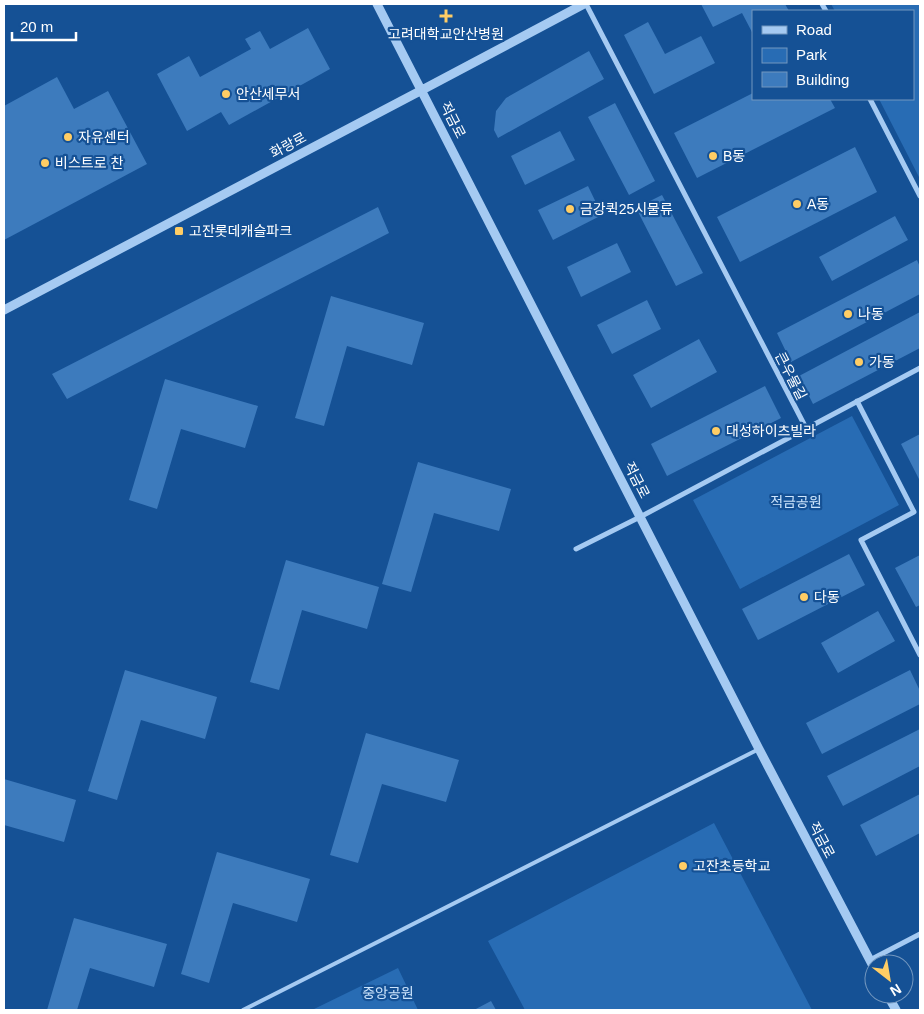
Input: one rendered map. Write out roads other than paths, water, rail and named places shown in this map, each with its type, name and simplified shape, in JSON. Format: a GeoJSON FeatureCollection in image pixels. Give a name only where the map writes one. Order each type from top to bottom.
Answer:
{"type":"FeatureCollection","features":[{"type":"Feature","properties":{"kind":"street","name":"적금로"},"geometry":{"type":"LineString","coordinates":[[377,4],[867,954]]}},
{"type":"Feature","properties":{"kind":"street","name":"화랑로"},"geometry":{"type":"LineString","coordinates":[[4,310],[585,4]]}},
{"type":"Feature","properties":{"kind":"street","name":"큰우물길"},"geometry":{"type":"LineString","coordinates":[[585,4],[806,428]]}},
{"type":"Feature","properties":{"kind":"street"},"geometry":{"type":"LineString","coordinates":[[871,100],[920,196]]}},
{"type":"Feature","properties":{"kind":"street"},"geometry":{"type":"LineString","coordinates":[[576,549],[920,368]]}},
{"type":"Feature","properties":{"kind":"street"},"geometry":{"type":"LineString","coordinates":[[857,401],[914,512],[861,540],[920,655]]}},
{"type":"Feature","properties":{"kind":"street"},"geometry":{"type":"LineString","coordinates":[[888,954],[920,934]]}},
{"type":"Feature","properties":{"kind":"lane"},"geometry":{"type":"LineString","coordinates":[[243,1010],[759,748]]}},
{"type":"Feature","properties":{"kind":"place","name":"고려대학교안산병원"},"geometry":{"type":"Point","coordinates":[446,16]}},
{"type":"Feature","properties":{"kind":"place","name":"안산세무서"},"geometry":{"type":"Point","coordinates":[226,94]}},
{"type":"Feature","properties":{"kind":"place","name":"자유센터"},"geometry":{"type":"Point","coordinates":[68,137]}},
{"type":"Feature","properties":{"kind":"place","name":"B동"},"geometry":{"type":"Point","coordinates":[713,156]}},
{"type":"Feature","properties":{"kind":"place","name":"비스트로 찬"},"geometry":{"type":"Point","coordinates":[45,163]}},
{"type":"Feature","properties":{"kind":"place","name":"A동"},"geometry":{"type":"Point","coordinates":[797,204]}},
{"type":"Feature","properties":{"kind":"place","name":"금강퀵25시물류"},"geometry":{"type":"Point","coordinates":[570,209]}},
{"type":"Feature","properties":{"kind":"place","name":"고잔롯데캐슬파크"},"geometry":{"type":"Point","coordinates":[179,231]}},
{"type":"Feature","properties":{"kind":"place","name":"나동"},"geometry":{"type":"Point","coordinates":[848,314]}},
{"type":"Feature","properties":{"kind":"place","name":"가동"},"geometry":{"type":"Point","coordinates":[859,362]}},
{"type":"Feature","properties":{"kind":"place","name":"대성하이츠빌라"},"geometry":{"type":"Point","coordinates":[716,431]}},
{"type":"Feature","properties":{"kind":"place","name":"다동"},"geometry":{"type":"Point","coordinates":[804,597]}},
{"type":"Feature","properties":{"kind":"place","name":"고잔초등학교"},"geometry":{"type":"Point","coordinates":[683,866]}},
{"type":"Feature","properties":{"kind":"park label","name":"적금공원"},"geometry":{"type":"Point","coordinates":[796,502]}},
{"type":"Feature","properties":{"kind":"park label","name":"중앙공원"},"geometry":{"type":"Point","coordinates":[388,993]}}]}
